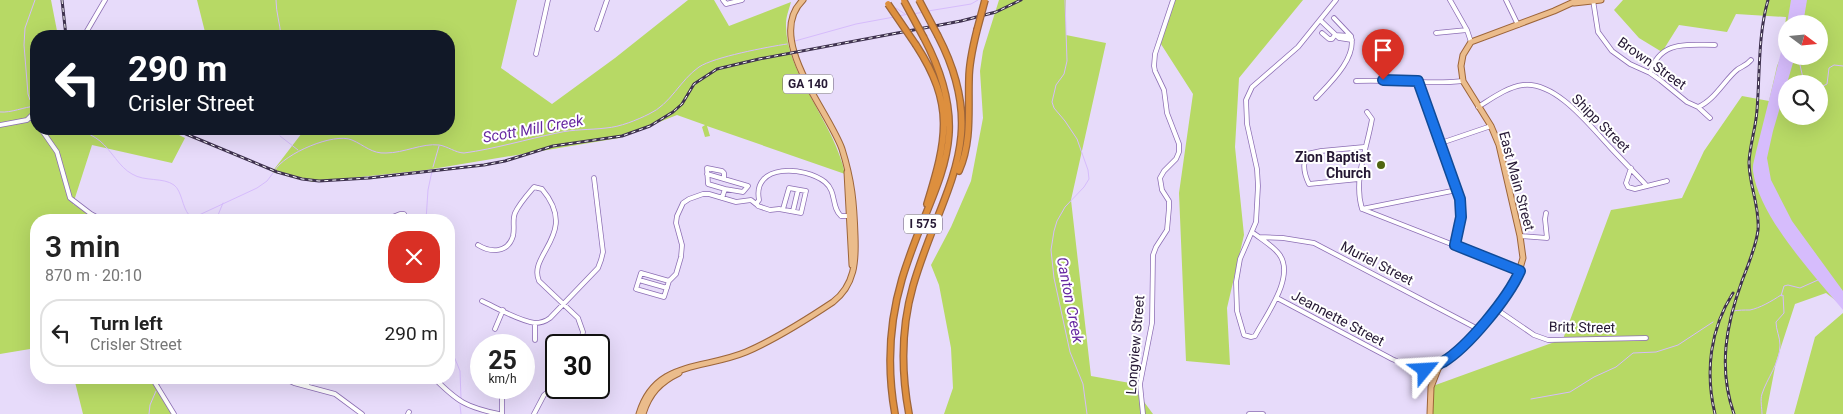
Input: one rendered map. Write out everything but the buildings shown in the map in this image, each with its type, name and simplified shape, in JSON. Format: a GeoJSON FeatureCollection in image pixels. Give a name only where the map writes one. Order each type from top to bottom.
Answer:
{"type":"FeatureCollection","features":[{"type":"Feature","properties":{"kind":"highway","name":"I 575"},"geometry":{"type":"LineString","coordinates":[[896,414],[890,377],[892,327],[900,284],[942,176],[950,135],[949,109],[945,86],[938,64],[904,0]]}},
{"type":"Feature","properties":{"kind":"highway","name":"I 575"},"geometry":{"type":"LineString","coordinates":[[909,414],[905,395],[903,363],[906,320],[918,272],[958,164],[962,121],[955,74],[919,0]]}},
{"type":"Feature","properties":{"kind":"highway"},"geometry":{"type":"LineString","coordinates":[[948,195],[961,166],[968,140],[968,77],[985,0]]}},
{"type":"Feature","properties":{"kind":"highway"},"geometry":{"type":"LineString","coordinates":[[886,2],[928,64],[942,104],[944,141],[940,162],[916,241]]}},
{"type":"Feature","properties":{"kind":"main road","name":"GA 140"},"geometry":{"type":"LineString","coordinates":[[641,414],[650,397],[668,378],[690,368],[744,352],[837,299],[848,286],[855,259],[847,166],[835,134],[803,74],[790,35],[791,21],[796,7],[803,0]]}},
{"type":"Feature","properties":{"kind":"main road"},"geometry":{"type":"LineString","coordinates":[[1463,81],[1461,63],[1466,49],[1471,42],[1576,1],[1601,0]]}},
{"type":"Feature","properties":{"kind":"main road","name":"East Main Street"},"geometry":{"type":"LineString","coordinates":[[1430,414],[1431,386],[1444,361],[1462,346],[1496,309],[1520,271],[1523,258],[1520,236],[1499,145],[1463,81]]}},
{"type":"Feature","properties":{"kind":"street"},"geometry":{"type":"LineString","coordinates":[[88,30],[105,0]]}},
{"type":"Feature","properties":{"kind":"street"},"geometry":{"type":"LineString","coordinates":[[536,54],[548,0]]}},
{"type":"Feature","properties":{"kind":"street"},"geometry":{"type":"LineString","coordinates":[[597,29],[607,0]]}},
{"type":"Feature","properties":{"kind":"street"},"geometry":{"type":"LineString","coordinates":[[723,0],[726,4],[742,0]]}},
{"type":"Feature","properties":{"kind":"street","name":"Longview Street"},"geometry":{"type":"LineString","coordinates":[[1143,414],[1140,384],[1152,323],[1153,254],[1167,230],[1169,208],[1169,202],[1162,190],[1160,178],[1176,159],[1179,152],[1179,144],[1168,113],[1164,90],[1154,66],[1173,0]]}},
{"type":"Feature","properties":{"kind":"street"},"geometry":{"type":"LineString","coordinates":[[1252,232],[1274,249],[1282,259],[1285,273],[1277,298],[1252,338],[1245,336],[1237,311],[1236,282],[1240,259],[1256,222],[1257,208],[1257,169],[1248,124],[1246,100],[1252,87],[1298,47],[1336,0]]}},
{"type":"Feature","properties":{"kind":"street"},"geometry":{"type":"LineString","coordinates":[[1450,0],[1467,30],[1471,42]]}},
{"type":"Feature","properties":{"kind":"street"},"geometry":{"type":"LineString","coordinates":[[1507,0],[1518,25]]}},
{"type":"Feature","properties":{"kind":"street","name":"Brown Street"},"geometry":{"type":"LineString","coordinates":[[1593,1],[1598,32],[1612,51],[1630,64],[1650,73],[1687,102],[1698,107],[1710,118]]}},
{"type":"Feature","properties":{"kind":"street"},"geometry":{"type":"LineString","coordinates":[[1334,18],[1352,38]]}},
{"type":"Feature","properties":{"kind":"street"},"geometry":{"type":"LineString","coordinates":[[1320,20],[1335,34],[1352,38]]}},
{"type":"Feature","properties":{"kind":"street"},"geometry":{"type":"LineString","coordinates":[[1436,33],[1467,30]]}},
{"type":"Feature","properties":{"kind":"street"},"geometry":{"type":"LineString","coordinates":[[1322,33],[1329,39],[1332,39],[1335,34]]}},
{"type":"Feature","properties":{"kind":"street"},"geometry":{"type":"LineString","coordinates":[[1316,98],[1342,70],[1352,38]]}},
{"type":"Feature","properties":{"kind":"street"},"geometry":{"type":"LineString","coordinates":[[1650,73],[1660,53],[1671,47],[1715,45]]}},
{"type":"Feature","properties":{"kind":"street"},"geometry":{"type":"LineString","coordinates":[[1698,107],[1706,103],[1738,69],[1746,66],[1751,60]]}},
{"type":"Feature","properties":{"kind":"street"},"geometry":{"type":"LineString","coordinates":[[1356,81],[1446,83],[1463,81]]}},
{"type":"Feature","properties":{"kind":"street"},"geometry":{"type":"LineString","coordinates":[[1418,81],[1457,190],[1461,210],[1455,245]]}},
{"type":"Feature","properties":{"kind":"street","name":"Shipp Street"},"geometry":{"type":"LineString","coordinates":[[1478,107],[1507,90],[1522,85],[1535,85],[1552,93],[1574,108],[1647,186]]}},
{"type":"Feature","properties":{"kind":"street"},"geometry":{"type":"LineString","coordinates":[[1362,209],[1359,179],[1372,119],[1367,112]]}},
{"type":"Feature","properties":{"kind":"street"},"geometry":{"type":"LineString","coordinates":[[0,125],[30,117]]}},
{"type":"Feature","properties":{"kind":"street"},"geometry":{"type":"LineString","coordinates":[[1440,143],[1490,126]]}},
{"type":"Feature","properties":{"kind":"street"},"geometry":{"type":"LineString","coordinates":[[45,135],[57,152],[70,198],[91,214]]}},
{"type":"Feature","properties":{"kind":"street"},"geometry":{"type":"LineString","coordinates":[[1359,179],[1309,184],[1305,176],[1304,160],[1307,154],[1321,150],[1364,148],[1366,152]]}},
{"type":"Feature","properties":{"kind":"street"},"geometry":{"type":"LineString","coordinates":[[707,174],[724,179],[748,186],[743,192],[708,184],[707,174],[707,168],[722,171],[724,179]]}},
{"type":"Feature","properties":{"kind":"street"},"geometry":{"type":"LineString","coordinates":[[1631,168],[1626,183],[1628,187],[1635,189],[1666,181]]}},
{"type":"Feature","properties":{"kind":"street"},"geometry":{"type":"LineString","coordinates":[[669,281],[641,272],[636,289],[664,297],[669,281],[676,274],[682,251],[676,223],[677,216],[683,204],[689,199],[709,194],[736,202],[751,200],[765,179],[772,173],[801,171],[811,174],[829,186],[834,195],[835,210],[852,214]]}},
{"type":"Feature","properties":{"kind":"street"},"geometry":{"type":"LineString","coordinates":[[482,301],[535,323],[545,321],[598,268],[603,252],[594,178]]}},
{"type":"Feature","properties":{"kind":"street"},"geometry":{"type":"LineString","coordinates":[[478,245],[487,250],[497,251],[510,242],[516,211],[534,187],[542,189],[553,204],[556,216],[549,246],[539,262],[536,273],[539,281],[578,318],[582,325],[583,334]]}},
{"type":"Feature","properties":{"kind":"street"},"geometry":{"type":"LineString","coordinates":[[751,200],[763,209],[783,209],[801,213],[806,191],[789,188],[783,209]]}},
{"type":"Feature","properties":{"kind":"street"},"geometry":{"type":"LineString","coordinates":[[722,198],[725,189]]}},
{"type":"Feature","properties":{"kind":"street"},"geometry":{"type":"LineString","coordinates":[[793,212],[798,190]]}},
{"type":"Feature","properties":{"kind":"street"},"geometry":{"type":"LineString","coordinates":[[1362,209],[1457,190]]}},
{"type":"Feature","properties":{"kind":"street"},"geometry":{"type":"LineString","coordinates":[[757,191],[759,200],[757,204]]}},
{"type":"Feature","properties":{"kind":"street"},"geometry":{"type":"LineString","coordinates":[[1362,209],[1520,271]]}},
{"type":"Feature","properties":{"kind":"street"},"geometry":{"type":"LineString","coordinates":[[1520,236],[1547,238],[1546,213]]}},
{"type":"Feature","properties":{"kind":"street","name":"Muriel Street"},"geometry":{"type":"LineString","coordinates":[[1258,237],[1284,238],[1314,243],[1478,329]]}},
{"type":"Feature","properties":{"kind":"street"},"geometry":{"type":"LineString","coordinates":[[639,280],[667,288]]}},
{"type":"Feature","properties":{"kind":"street","name":"Jeannette Street"},"geometry":{"type":"LineString","coordinates":[[1277,298],[1392,359],[1418,370],[1423,371],[1444,361]]}},
{"type":"Feature","properties":{"kind":"street","name":"Britt Street"},"geometry":{"type":"LineString","coordinates":[[1496,309],[1534,335],[1548,340],[1646,338]]}},
{"type":"Feature","properties":{"kind":"street"},"geometry":{"type":"LineString","coordinates":[[495,329],[503,310]]}},
{"type":"Feature","properties":{"kind":"street"},"geometry":{"type":"LineString","coordinates":[[535,323],[535,334]]}},
{"type":"Feature","properties":{"kind":"street"},"geometry":{"type":"LineString","coordinates":[[156,384],[174,414]]}},
{"type":"Feature","properties":{"kind":"street"},"geometry":{"type":"LineString","coordinates":[[299,384],[335,394],[362,414]]}},
{"type":"Feature","properties":{"kind":"street"},"geometry":{"type":"LineString","coordinates":[[441,384],[459,401],[477,409],[500,414],[503,399]]}},
{"type":"Feature","properties":{"kind":"street"},"geometry":{"type":"LineString","coordinates":[[534,414],[545,394]]}},
{"type":"Feature","properties":{"kind":"street"},"geometry":{"type":"LineString","coordinates":[[1249,414],[1264,414]]}},
{"type":"Feature","properties":{"kind":"green space"},"geometry":{"type":"Polygon","coordinates":[[[0,0],[51,0],[57,30],[30,30],[30,135],[179,135],[185,138],[172,163],[92,145],[73,204],[90,214],[30,214],[30,349],[0,354],[0,0]]]}},
{"type":"Feature","properties":{"kind":"green space"},"geometry":{"type":"Polygon","coordinates":[[[197,0],[517,0],[501,68],[552,104],[615,58],[688,0],[714,0],[729,26],[791,2],[786,24],[793,61],[840,155],[845,174],[707,126],[710,136],[705,137],[702,127],[705,125],[677,115],[619,138],[426,170],[313,182],[272,172],[300,135],[455,135],[455,30],[204,30],[197,0]]]}},
{"type":"Feature","properties":{"kind":"green space"},"geometry":{"type":"Polygon","coordinates":[[[999,0],[1066,0],[1066,35],[1106,43],[1071,200],[1091,376],[1130,383],[1153,414],[944,414],[953,388],[951,348],[939,285],[931,265],[951,227],[971,181],[983,118],[980,71],[983,51],[999,0]]]}},
{"type":"Feature","properties":{"kind":"green space"},"geometry":{"type":"Polygon","coordinates":[[[1171,0],[1303,0],[1239,78],[1235,147],[1244,235],[1227,308],[1230,365],[1186,361],[1179,193],[1193,94],[1159,41],[1171,0]]]}},
{"type":"Feature","properties":{"kind":"green space"},"geometry":{"type":"Polygon","coordinates":[[[1623,0],[1843,0],[1843,306],[1826,293],[1795,304],[1776,362],[1766,414],[1429,414],[1430,387],[1563,339],[1611,210],[1682,198],[1704,151],[1742,96],[1769,101],[1778,64],[1828,65],[1828,15],[1778,15],[1778,17],[1736,14],[1727,32],[1679,25],[1662,52],[1639,38],[1614,10],[1623,0]]]}},
{"type":"Feature","properties":{"kind":"green space"},"geometry":{"type":"Polygon","coordinates":[[[1843,313],[1843,414],[1794,414],[1815,337],[1843,313]]]}},
{"type":"Feature","properties":{"kind":"green space"},"geometry":{"type":"Polygon","coordinates":[[[76,384],[157,384],[174,414],[83,414],[76,384]]]}},
{"type":"Feature","properties":{"kind":"shaded area"},"geometry":{"type":"Polygon","coordinates":[[[1791,0],[1807,0],[1804,15],[1788,15],[1791,0]]]}},
{"type":"Feature","properties":{"kind":"shaded area"},"geometry":{"type":"Polygon","coordinates":[[[1778,64],[1792,65],[1789,75],[1778,75],[1778,114],[1767,158],[1771,180],[1792,221],[1843,291],[1843,310],[1803,263],[1776,226],[1757,189],[1753,171],[1778,64]]]}},
{"type":"Feature","properties":{"kind":"waterway"},"geometry":{"type":"LineString","coordinates":[[30,100],[24,45],[25,28],[35,0]]}},
{"type":"Feature","properties":{"kind":"waterway"},"geometry":{"type":"LineString","coordinates":[[276,0],[280,30]]}},
{"type":"Feature","properties":{"kind":"waterway","name":"Scott Mill Creek"},"geometry":{"type":"LineString","coordinates":[[928,11],[971,4],[978,0]]}},
{"type":"Feature","properties":{"kind":"waterway","name":"Canton Creek"},"geometry":{"type":"LineString","coordinates":[[1065,0],[1067,61],[1064,74],[1056,85],[1052,102],[1054,108],[1077,139],[1088,170],[1089,179],[1065,207],[1057,221],[1051,250],[1054,278],[1070,352],[1083,384],[1087,414]]}},
{"type":"Feature","properties":{"kind":"waterway"},"geometry":{"type":"LineString","coordinates":[[896,8],[905,14]]}},
{"type":"Feature","properties":{"kind":"waterway","name":"Scott Mill Creek"},"geometry":{"type":"LineString","coordinates":[[913,14],[924,12]]}},
{"type":"Feature","properties":{"kind":"waterway","name":"Scott Mill Creek"},"geometry":{"type":"LineString","coordinates":[[898,16],[909,14]]}},
{"type":"Feature","properties":{"kind":"waterway","name":"Scott Mill Creek"},"geometry":{"type":"LineString","coordinates":[[795,41],[856,24],[894,17]]}},
{"type":"Feature","properties":{"kind":"waterway","name":"Scott Mill Creek"},"geometry":{"type":"LineString","coordinates":[[275,170],[288,157],[299,151],[334,139],[344,138],[352,140],[372,151],[381,153],[393,153],[433,145],[464,153],[563,132],[617,126],[639,119],[657,110],[692,72],[706,63],[741,53],[787,44]]}},
{"type":"Feature","properties":{"kind":"waterway"},"geometry":{"type":"LineString","coordinates":[[1800,65],[1802,75]]}},
{"type":"Feature","properties":{"kind":"waterway"},"geometry":{"type":"LineString","coordinates":[[1828,76],[1829,68],[1834,65],[1843,66]]}},
{"type":"Feature","properties":{"kind":"waterway","name":"Scott Mill Creek"},"geometry":{"type":"LineString","coordinates":[[0,112],[30,107]]}},
{"type":"Feature","properties":{"kind":"waterway","name":"Scott Mill Creek"},"geometry":{"type":"LineString","coordinates":[[90,135],[100,141],[123,167],[132,174],[142,178],[165,181],[174,185],[179,191],[188,214]]}},
{"type":"Feature","properties":{"kind":"waterway"},"geometry":{"type":"LineString","coordinates":[[280,136],[298,150]]}},
{"type":"Feature","properties":{"kind":"waterway"},"geometry":{"type":"LineString","coordinates":[[433,167],[439,146]]}},
{"type":"Feature","properties":{"kind":"waterway"},"geometry":{"type":"LineString","coordinates":[[426,214],[428,190],[432,171]]}},
{"type":"Feature","properties":{"kind":"waterway","name":"Scott Mill Creek"},"geometry":{"type":"LineString","coordinates":[[201,214],[257,188],[267,181],[273,173]]}},
{"type":"Feature","properties":{"kind":"waterway"},"geometry":{"type":"LineString","coordinates":[[218,214],[223,203]]}},
{"type":"Feature","properties":{"kind":"waterway"},"geometry":{"type":"LineString","coordinates":[[1762,414],[1762,394],[1776,364],[1779,352],[1780,342],[1776,322],[1784,313],[1783,295],[1781,296],[1784,286],[1800,288],[1818,280]]}},
{"type":"Feature","properties":{"kind":"waterway"},"geometry":{"type":"LineString","coordinates":[[1733,311],[1754,309],[1781,295]]}},
{"type":"Feature","properties":{"kind":"waterway"},"geometry":{"type":"LineString","coordinates":[[1531,399],[1570,392],[1594,377],[1616,367],[1633,353],[1656,352],[1678,345],[1713,322]]}},
{"type":"Feature","properties":{"kind":"waterway"},"geometry":{"type":"LineString","coordinates":[[455,359],[460,371],[461,398]]}},
{"type":"Feature","properties":{"kind":"waterway"},"geometry":{"type":"LineString","coordinates":[[149,414],[150,405],[156,391]]}},
{"type":"Feature","properties":{"kind":"waterway"},"geometry":{"type":"LineString","coordinates":[[460,405],[461,414]]}},
{"type":"Feature","properties":{"kind":"railway"},"geometry":{"type":"LineString","coordinates":[[62,0],[65,30]]}},
{"type":"Feature","properties":{"kind":"railway"},"geometry":{"type":"LineString","coordinates":[[188,135],[277,172],[302,179],[319,181],[369,178],[484,165],[505,161],[553,146],[622,136],[650,126],[673,112],[682,104],[694,84],[717,69],[759,59],[961,21],[996,12],[1021,0]]}},
{"type":"Feature","properties":{"kind":"railway"},"geometry":{"type":"LineString","coordinates":[[1734,414],[1726,380],[1726,347],[1736,297],[1754,249],[1758,230],[1749,162],[1758,96],[1762,27],[1768,0]]}},
{"type":"Feature","properties":{"kind":"railway"},"geometry":{"type":"LineString","coordinates":[[1715,414],[1710,382],[1712,351],[1719,321],[1733,293]]}},
{"type":"Feature","properties":{"kind":"place","name":"Zion Baptist Church"},"geometry":{"type":"Point","coordinates":[1381,165]}},
{"type":"Feature","properties":{"kind":"route"},"geometry":{"type":"LineString","coordinates":[[1383,80],[1418,81],[1460,199],[1461,217],[1456,233],[1455,245],[1520,271],[1496,309],[1476,332],[1444,361],[1425,370]]}}]}
